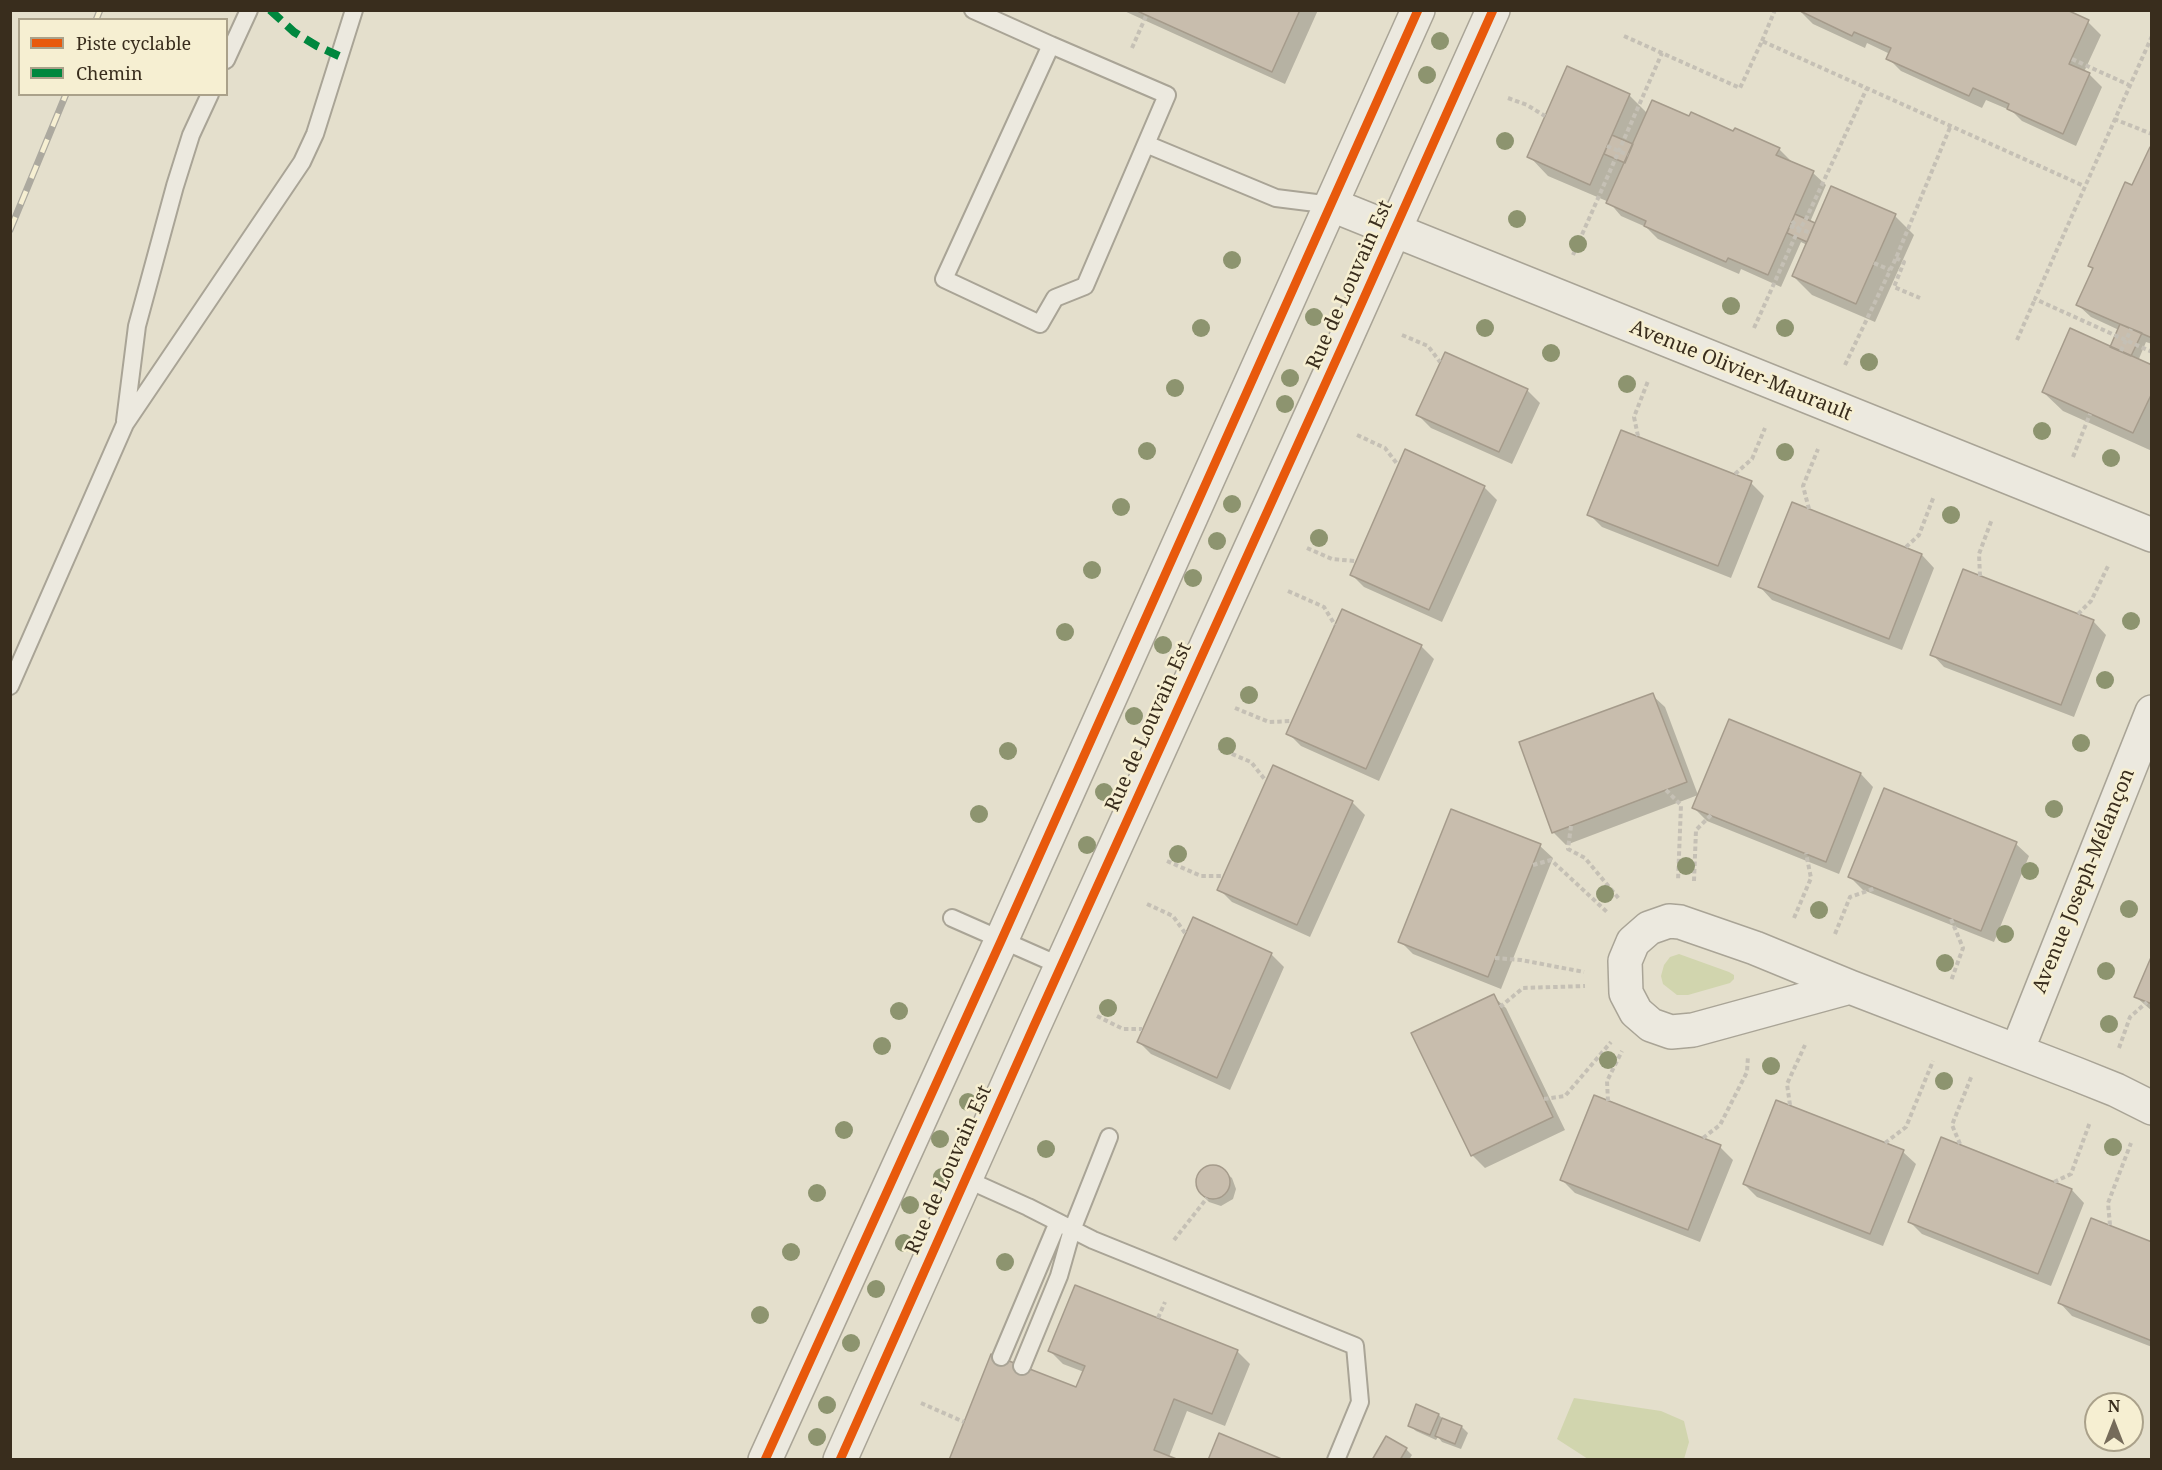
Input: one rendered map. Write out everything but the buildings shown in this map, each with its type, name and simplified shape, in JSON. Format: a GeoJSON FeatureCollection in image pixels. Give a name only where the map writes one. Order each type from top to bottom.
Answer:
{"type":"FeatureCollection","features":[{"type":"Feature","properties":{"kind":"street"},"geometry":{"type":"LineString","coordinates":[[765,1460],[1001,941],[1418,10]]}},
{"type":"Feature","properties":{"kind":"street","name":"Rue de Louvain Est"},"geometry":{"type":"LineString","coordinates":[[840,1460],[1493,10]]}},
{"type":"Feature","properties":{"kind":"street","name":"Avenue Olivier-Maurault"},"geometry":{"type":"LineString","coordinates":[[1332,206],[2151,535]]}},
{"type":"Feature","properties":{"kind":"street","name":"Avenue Joseph-Mélançon"},"geometry":{"type":"LineString","coordinates":[[2017,1051],[2151,712]]}},
{"type":"Feature","properties":{"kind":"street"},"geometry":{"type":"LineString","coordinates":[[1850,987],[1693,1030],[1671,1032],[1651,1025],[1636,1012],[1626,993],[1625,961],[1633,942],[1649,928],[1670,921],[1680,922],[1746,944],[1850,987],[2116,1090],[2151,1108]]}},
{"type":"Feature","properties":{"kind":"lane"},"geometry":{"type":"LineString","coordinates":[[228,56],[249,10]]}},
{"type":"Feature","properties":{"kind":"lane"},"geometry":{"type":"LineString","coordinates":[[10,686],[125,424],[302,162],[315,134],[354,10]]}},
{"type":"Feature","properties":{"kind":"lane"},"geometry":{"type":"LineString","coordinates":[[973,10],[1167,95],[1085,286],[1054,298],[1040,324],[944,279],[1051,45]]}},
{"type":"Feature","properties":{"kind":"lane"},"geometry":{"type":"LineString","coordinates":[[125,424],[137,326],[178,176],[191,135],[209,96]]}},
{"type":"Feature","properties":{"kind":"lane"},"geometry":{"type":"LineString","coordinates":[[1146,144],[1276,198],[1332,206]]}},
{"type":"Feature","properties":{"kind":"lane"},"geometry":{"type":"LineString","coordinates":[[952,918],[1061,966]]}},
{"type":"Feature","properties":{"kind":"lane"},"geometry":{"type":"LineString","coordinates":[[1001,1358],[1109,1137]]}},
{"type":"Feature","properties":{"kind":"lane"},"geometry":{"type":"LineString","coordinates":[[966,1179],[1093,1240],[1355,1346],[1360,1402],[1336,1460]]}},
{"type":"Feature","properties":{"kind":"lane"},"geometry":{"type":"LineString","coordinates":[[1022,1366],[1059,1276],[1065,1226]]}},
{"type":"Feature","properties":{"kind":"path"},"geometry":{"type":"LineString","coordinates":[[1624,36],[1740,88],[1775,10]]}},
{"type":"Feature","properties":{"kind":"path"},"geometry":{"type":"LineString","coordinates":[[2017,340],[2151,36]]}},
{"type":"Feature","properties":{"kind":"path"},"geometry":{"type":"LineString","coordinates":[[1762,41],[2084,186]]}},
{"type":"Feature","properties":{"kind":"path"},"geometry":{"type":"LineString","coordinates":[[1573,255],[1662,53]]}},
{"type":"Feature","properties":{"kind":"path"},"geometry":{"type":"LineString","coordinates":[[2072,59],[2129,85]]}},
{"type":"Feature","properties":{"kind":"path"},"geometry":{"type":"LineString","coordinates":[[1754,328],[1867,88]]}},
{"type":"Feature","properties":{"kind":"path"},"geometry":{"type":"LineString","coordinates":[[1508,98],[1527,105],[1545,116]]}},
{"type":"Feature","properties":{"kind":"path"},"geometry":{"type":"LineString","coordinates":[[2114,118],[2151,134]]}},
{"type":"Feature","properties":{"kind":"path"},"geometry":{"type":"LineString","coordinates":[[1845,365],[1896,258],[1951,125]]}},
{"type":"Feature","properties":{"kind":"path"},"geometry":{"type":"LineString","coordinates":[[1607,146],[1628,155]]}},
{"type":"Feature","properties":{"kind":"path"},"geometry":{"type":"LineString","coordinates":[[1791,224],[1811,233]]}},
{"type":"Feature","properties":{"kind":"path"},"geometry":{"type":"LineString","coordinates":[[1896,258],[1904,262],[1894,287],[1920,298]]}},
{"type":"Feature","properties":{"kind":"path"},"geometry":{"type":"LineString","coordinates":[[1874,263],[1890,270]]}},
{"type":"Feature","properties":{"kind":"path"},"geometry":{"type":"LineString","coordinates":[[2035,299],[2151,352]]}},
{"type":"Feature","properties":{"kind":"path"},"geometry":{"type":"LineString","coordinates":[[2121,351],[2132,329]]}},
{"type":"Feature","properties":{"kind":"path"},"geometry":{"type":"LineString","coordinates":[[1402,335],[1428,346],[1440,362]]}},
{"type":"Feature","properties":{"kind":"path"},"geometry":{"type":"LineString","coordinates":[[1638,436],[1634,417],[1648,381]]}},
{"type":"Feature","properties":{"kind":"path"},"geometry":{"type":"LineString","coordinates":[[2073,457],[2090,414]]}},
{"type":"Feature","properties":{"kind":"path"},"geometry":{"type":"LineString","coordinates":[[1735,474],[1752,459],[1765,428]]}},
{"type":"Feature","properties":{"kind":"path"},"geometry":{"type":"LineString","coordinates":[[1357,435],[1385,448],[1398,465]]}},
{"type":"Feature","properties":{"kind":"path"},"geometry":{"type":"LineString","coordinates":[[1809,508],[1803,486],[1818,449]]}},
{"type":"Feature","properties":{"kind":"path"},"geometry":{"type":"LineString","coordinates":[[1906,548],[1919,535],[1934,496]]}},
{"type":"Feature","properties":{"kind":"path"},"geometry":{"type":"LineString","coordinates":[[1980,576],[1979,554],[1992,519]]}},
{"type":"Feature","properties":{"kind":"path"},"geometry":{"type":"LineString","coordinates":[[1307,548],[1332,559],[1355,561]]}},
{"type":"Feature","properties":{"kind":"path"},"geometry":{"type":"LineString","coordinates":[[2078,614],[2091,601],[2108,566]]}},
{"type":"Feature","properties":{"kind":"path"},"geometry":{"type":"LineString","coordinates":[[1288,591],[1324,607],[1335,625]]}},
{"type":"Feature","properties":{"kind":"path"},"geometry":{"type":"LineString","coordinates":[[1235,708],[1269,722],[1292,721]]}},
{"type":"Feature","properties":{"kind":"path"},"geometry":{"type":"LineString","coordinates":[[1218,748],[1251,762],[1266,781]]}},
{"type":"Feature","properties":{"kind":"path"},"geometry":{"type":"LineString","coordinates":[[1666,790],[1681,805],[1678,880]]}},
{"type":"Feature","properties":{"kind":"path"},"geometry":{"type":"LineString","coordinates":[[1694,880],[1696,830],[1711,815]]}},
{"type":"Feature","properties":{"kind":"path"},"geometry":{"type":"LineString","coordinates":[[1571,826],[1568,849],[1586,858],[1620,900]]}},
{"type":"Feature","properties":{"kind":"path"},"geometry":{"type":"LineString","coordinates":[[1794,918],[1811,878],[1806,853]]}},
{"type":"Feature","properties":{"kind":"path"},"geometry":{"type":"LineString","coordinates":[[1533,864],[1551,860],[1607,912]]}},
{"type":"Feature","properties":{"kind":"path"},"geometry":{"type":"LineString","coordinates":[[1167,861],[1201,876],[1223,876]]}},
{"type":"Feature","properties":{"kind":"path"},"geometry":{"type":"LineString","coordinates":[[1834,934],[1850,897],[1876,888]]}},
{"type":"Feature","properties":{"kind":"path"},"geometry":{"type":"LineString","coordinates":[[1147,904],[1173,916],[1185,933]]}},
{"type":"Feature","properties":{"kind":"path"},"geometry":{"type":"LineString","coordinates":[[1951,919],[1964,948],[1951,981]]}},
{"type":"Feature","properties":{"kind":"path"},"geometry":{"type":"LineString","coordinates":[[1495,958],[1521,960],[1584,972]]}},
{"type":"Feature","properties":{"kind":"path"},"geometry":{"type":"LineString","coordinates":[[1500,1007],[1523,988],[1585,986]]}},
{"type":"Feature","properties":{"kind":"path"},"geometry":{"type":"LineString","coordinates":[[2119,1048],[2130,1017],[2147,1002]]}},
{"type":"Feature","properties":{"kind":"path"},"geometry":{"type":"LineString","coordinates":[[1096,1016],[1123,1029],[1142,1029]]}},
{"type":"Feature","properties":{"kind":"path"},"geometry":{"type":"LineString","coordinates":[[1544,1099],[1565,1096],[1611,1042]]}},
{"type":"Feature","properties":{"kind":"path"},"geometry":{"type":"LineString","coordinates":[[1790,1105],[1787,1084],[1805,1045]]}},
{"type":"Feature","properties":{"kind":"path"},"geometry":{"type":"LineString","coordinates":[[1608,1101],[1607,1081],[1622,1050]]}},
{"type":"Feature","properties":{"kind":"path"},"geometry":{"type":"LineString","coordinates":[[1703,1138],[1720,1125],[1747,1072],[1748,1056]]}},
{"type":"Feature","properties":{"kind":"path"},"geometry":{"type":"LineString","coordinates":[[1885,1143],[1906,1127],[1933,1061]]}},
{"type":"Feature","properties":{"kind":"path"},"geometry":{"type":"LineString","coordinates":[[1960,1144],[1952,1125],[1972,1075]]}},
{"type":"Feature","properties":{"kind":"path"},"geometry":{"type":"LineString","coordinates":[[2054,1182],[2071,1174],[2090,1121]]}},
{"type":"Feature","properties":{"kind":"path"},"geometry":{"type":"LineString","coordinates":[[2109,1225],[2108,1203],[2130,1143]]}},
{"type":"Feature","properties":{"kind":"path"},"geometry":{"type":"LineString","coordinates":[[1168,1248],[1207,1198]]}},
{"type":"Feature","properties":{"kind":"path"},"geometry":{"type":"LineString","coordinates":[[921,1403],[964,1422]]}},
{"type":"Feature","properties":{"kind":"green space"},"geometry":{"type":"Polygon","coordinates":[[[1679,954],[1729,972],[1734,975],[1734,979],[1730,983],[1688,995],[1677,995],[1663,984],[1661,976],[1664,965],[1670,957],[1679,954]]]}},
{"type":"Feature","properties":{"kind":"green space"},"geometry":{"type":"Polygon","coordinates":[[[1574,1398],[1661,1411],[1684,1421],[1689,1442],[1684,1459],[1588,1459],[1557,1439],[1574,1398]]]}},
{"type":"Feature","properties":{"kind":"railway"},"geometry":{"type":"LineString","coordinates":[[97,18],[100,10]]}},
{"type":"Feature","properties":{"kind":"railway"},"geometry":{"type":"LineString","coordinates":[[10,230],[65,96]]}},
{"type":"Feature","properties":{"kind":"marked path"},"geometry":{"type":"LineString","coordinates":[[270,10],[294,32],[339,56]]}},
{"type":"Feature","properties":{"kind":"cycle path"},"geometry":{"type":"LineString","coordinates":[[765,1460],[1001,941],[1418,10]]}},
{"type":"Feature","properties":{"kind":"cycle path"},"geometry":{"type":"LineString","coordinates":[[840,1460],[1493,10]]}}]}
